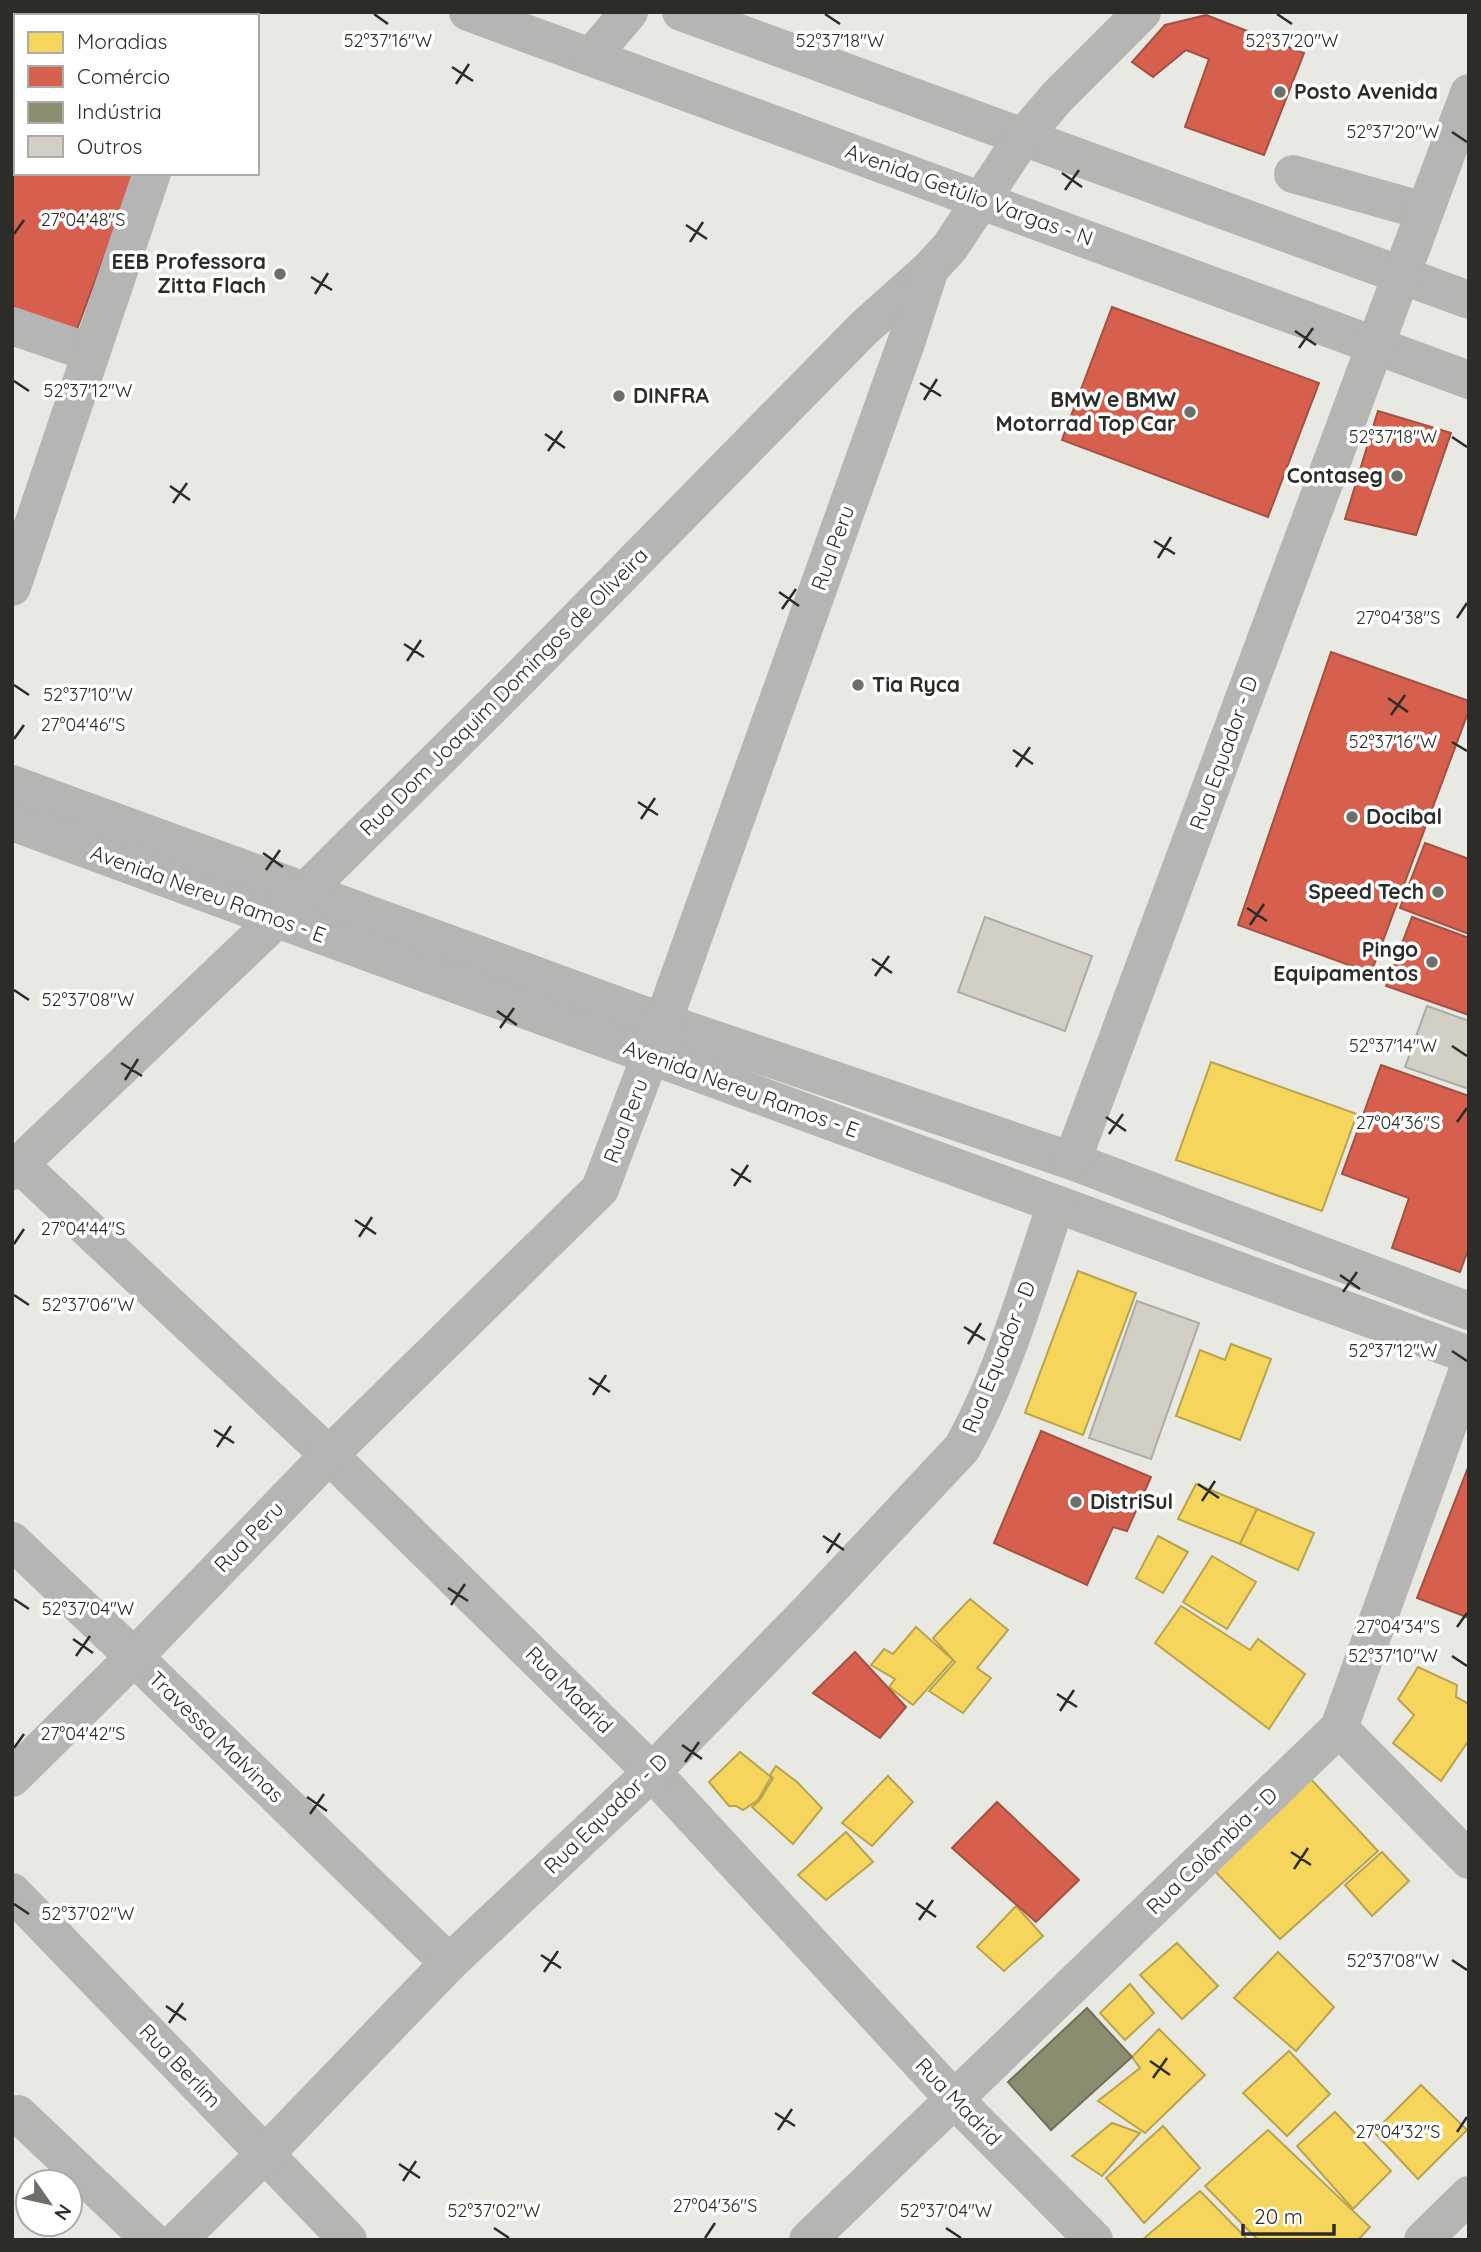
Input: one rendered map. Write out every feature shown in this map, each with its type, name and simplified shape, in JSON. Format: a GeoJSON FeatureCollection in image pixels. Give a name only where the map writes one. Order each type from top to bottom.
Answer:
{"type":"FeatureCollection","features":[{"type":"Feature","properties":{"kind":"street","name":"Avenida Getúlio Vargas - N"},"geometry":{"type":"LineString","coordinates":[[468,12],[1469,380]]}},
{"type":"Feature","properties":{"kind":"street"},"geometry":{"type":"LineString","coordinates":[[591,57],[629,12]]}},
{"type":"Feature","properties":{"kind":"street"},"geometry":{"type":"LineString","coordinates":[[681,12],[1469,300]]}},
{"type":"Feature","properties":{"kind":"street","name":"Rua Dom Joaquim Domingos de Oliveira"},"geometry":{"type":"LineString","coordinates":[[16,1168],[277,919],[534,664],[864,328],[930,269],[950,247],[1023,137],[1058,96],[1142,12]]}},
{"type":"Feature","properties":{"kind":"street","name":"Rua Equador - D"},"geometry":{"type":"LineString","coordinates":[[1072,1161],[1469,93]]}},
{"type":"Feature","properties":{"kind":"street"},"geometry":{"type":"LineString","coordinates":[[1293,174],[1424,211]]}},
{"type":"Feature","properties":{"kind":"street"},"geometry":{"type":"LineString","coordinates":[[12,587],[151,175]]}},
{"type":"Feature","properties":{"kind":"street","name":"Rua Peru"},"geometry":{"type":"LineString","coordinates":[[12,1778],[134,1657],[329,1455],[600,1189],[657,1039],[898,366],[930,269]]}},
{"type":"Feature","properties":{"kind":"street"},"geometry":{"type":"LineString","coordinates":[[12,326],[91,353]]}},
{"type":"Feature","properties":{"kind":"street","name":"Avenida Nereu Ramos - E"},"geometry":{"type":"LineString","coordinates":[[12,784],[94,833],[277,919],[657,1039],[1072,1161],[1469,1311]]}},
{"type":"Feature","properties":{"kind":"street","name":"Avenida Nereu Ramos - E"},"geometry":{"type":"LineString","coordinates":[[12,822],[94,833],[304,891],[1056,1204],[1469,1355]]}},
{"type":"Feature","properties":{"kind":"street","name":"Rua Madrid"},"geometry":{"type":"LineString","coordinates":[[16,1168],[329,1455],[652,1772],[954,2099],[1094,2240]]}},
{"type":"Feature","properties":{"kind":"street","name":"Rua Equador - D"},"geometry":{"type":"LineString","coordinates":[[178,2240],[449,1963],[652,1772],[810,1610],[962,1448],[976,1423],[1016,1321],[1056,1204]]}},
{"type":"Feature","properties":{"kind":"street","name":"Rua Colômbia - D"},"geometry":{"type":"LineString","coordinates":[[808,2240],[1339,1728],[1469,1367]]}},
{"type":"Feature","properties":{"kind":"street","name":"Travessa Malvinas"},"geometry":{"type":"LineString","coordinates":[[12,1541],[449,1963]]}},
{"type":"Feature","properties":{"kind":"street"},"geometry":{"type":"LineString","coordinates":[[1339,1728],[1469,1860]]}},
{"type":"Feature","properties":{"kind":"street","name":"Rua Berlim"},"geometry":{"type":"LineString","coordinates":[[12,1892],[348,2240]]}},
{"type":"Feature","properties":{"kind":"street"},"geometry":{"type":"LineString","coordinates":[[18,2113],[151,2240]]}},
{"type":"Feature","properties":{"kind":"street"},"geometry":{"type":"LineString","coordinates":[[1423,2240],[1469,2195]]}},
{"type":"Feature","properties":{"kind":"building: Moradias"},"geometry":{"type":"Polygon","coordinates":[[[1211,1062],[1357,1114],[1322,1211],[1176,1160],[1211,1062]]]}},
{"type":"Feature","properties":{"kind":"building: Moradias"},"geometry":{"type":"Polygon","coordinates":[[[1078,1271],[1136,1293],[1083,1435],[1025,1413],[1078,1271]]]}},
{"type":"Feature","properties":{"kind":"building: Moradias"},"geometry":{"type":"Polygon","coordinates":[[[1231,1344],[1271,1359],[1240,1440],[1176,1416],[1200,1350],[1225,1360],[1231,1344]]]}},
{"type":"Feature","properties":{"kind":"building: Moradias"},"geometry":{"type":"Polygon","coordinates":[[[1196,1484],[1257,1509],[1240,1544],[1178,1519],[1196,1484]]]}},
{"type":"Feature","properties":{"kind":"building: Moradias"},"geometry":{"type":"Polygon","coordinates":[[[1257,1509],[1314,1533],[1298,1570],[1240,1544],[1257,1509]]]}},
{"type":"Feature","properties":{"kind":"building: Moradias"},"geometry":{"type":"Polygon","coordinates":[[[1158,1536],[1188,1552],[1163,1593],[1136,1578],[1158,1536]]]}},
{"type":"Feature","properties":{"kind":"building: Moradias"},"geometry":{"type":"Polygon","coordinates":[[[1212,1556],[1256,1582],[1227,1629],[1183,1602],[1212,1556]]]}},
{"type":"Feature","properties":{"kind":"building: Moradias"},"geometry":{"type":"Polygon","coordinates":[[[970,1599],[1008,1630],[977,1668],[991,1678],[963,1713],[929,1691],[955,1662],[933,1638],[970,1599]]]}},
{"type":"Feature","properties":{"kind":"building: Moradias"},"geometry":{"type":"Polygon","coordinates":[[[1181,1606],[1250,1650],[1258,1639],[1305,1674],[1269,1729],[1155,1643],[1181,1606]]]}},
{"type":"Feature","properties":{"kind":"building: Moradias"},"geometry":{"type":"Polygon","coordinates":[[[916,1627],[953,1660],[913,1705],[889,1687],[895,1679],[871,1665],[884,1649],[893,1654],[916,1627]]]}},
{"type":"Feature","properties":{"kind":"building: Moradias"},"geometry":{"type":"Polygon","coordinates":[[[1418,1667],[1457,1685],[1456,1697],[1469,1704],[1469,1740],[1441,1781],[1393,1743],[1414,1715],[1398,1699],[1418,1667]]]}},
{"type":"Feature","properties":{"kind":"building: Moradias"},"geometry":{"type":"Polygon","coordinates":[[[740,1752],[771,1777],[758,1800],[743,1810],[729,1806],[709,1782],[740,1752]]]}},
{"type":"Feature","properties":{"kind":"building: Moradias"},"geometry":{"type":"Polygon","coordinates":[[[776,1766],[797,1782],[822,1808],[793,1844],[752,1807],[759,1801],[773,1778],[770,1775],[776,1766]]]}},
{"type":"Feature","properties":{"kind":"building: Moradias"},"geometry":{"type":"Polygon","coordinates":[[[1307,1775],[1378,1851],[1280,1939],[1210,1866],[1307,1775]]]}},
{"type":"Feature","properties":{"kind":"building: Moradias"},"geometry":{"type":"Polygon","coordinates":[[[888,1776],[913,1802],[872,1846],[842,1823],[888,1776]]]}},
{"type":"Feature","properties":{"kind":"building: Moradias"},"geometry":{"type":"Polygon","coordinates":[[[846,1832],[873,1862],[826,1900],[798,1875],[846,1832]]]}},
{"type":"Feature","properties":{"kind":"building: Moradias"},"geometry":{"type":"Polygon","coordinates":[[[1382,1852],[1409,1881],[1372,1916],[1345,1885],[1382,1852]]]}},
{"type":"Feature","properties":{"kind":"building: Moradias"},"geometry":{"type":"Polygon","coordinates":[[[1016,1906],[1043,1936],[1004,1971],[977,1947],[1016,1906]]]}},
{"type":"Feature","properties":{"kind":"building: Moradias"},"geometry":{"type":"Polygon","coordinates":[[[1177,1943],[1218,1986],[1182,2019],[1140,1975],[1177,1943]]]}},
{"type":"Feature","properties":{"kind":"building: Moradias"},"geometry":{"type":"Polygon","coordinates":[[[1278,1952],[1334,2007],[1296,2051],[1234,1998],[1278,1952]]]}},
{"type":"Feature","properties":{"kind":"building: Moradias"},"geometry":{"type":"Polygon","coordinates":[[[1130,1984],[1154,2013],[1125,2040],[1100,2013],[1130,1984]]]}},
{"type":"Feature","properties":{"kind":"building: Moradias"},"geometry":{"type":"Polygon","coordinates":[[[1159,2029],[1205,2075],[1145,2133],[1098,2101],[1140,2068],[1132,2057],[1159,2029]]]}},
{"type":"Feature","properties":{"kind":"building: Moradias"},"geometry":{"type":"Polygon","coordinates":[[[1289,2051],[1330,2094],[1287,2136],[1243,2093],[1289,2051]]]}},
{"type":"Feature","properties":{"kind":"building: Moradias"},"geometry":{"type":"Polygon","coordinates":[[[1421,2085],[1467,2130],[1418,2179],[1374,2132],[1421,2085]]]}},
{"type":"Feature","properties":{"kind":"building: Moradias"},"geometry":{"type":"Polygon","coordinates":[[[1335,2112],[1391,2171],[1353,2209],[1297,2146],[1335,2112]]]}},
{"type":"Feature","properties":{"kind":"building: Moradias"},"geometry":{"type":"Polygon","coordinates":[[[1112,2123],[1140,2133],[1102,2176],[1072,2156],[1112,2123]]]}},
{"type":"Feature","properties":{"kind":"building: Moradias"},"geometry":{"type":"Polygon","coordinates":[[[1163,2126],[1200,2168],[1144,2223],[1106,2178],[1163,2126]]]}},
{"type":"Feature","properties":{"kind":"building: Moradias"},"geometry":{"type":"Polygon","coordinates":[[[1268,2130],[1370,2227],[1358,2240],[1258,2240],[1205,2186],[1268,2130]]]}},
{"type":"Feature","properties":{"kind":"building: Moradias"},"geometry":{"type":"Polygon","coordinates":[[[1200,2191],[1248,2240],[1142,2240],[1200,2191]]]}},
{"type":"Feature","properties":{"kind":"building: Comércio"},"geometry":{"type":"Polygon","coordinates":[[[12,12],[195,12],[14,14],[14,175],[134,175],[76,332],[12,308],[12,12]]]}},
{"type":"Feature","properties":{"kind":"building: Comércio"},"geometry":{"type":"Polygon","coordinates":[[[1206,15],[1304,53],[1264,155],[1185,127],[1209,59],[1186,50],[1153,77],[1132,62],[1165,25],[1206,15]]]}},
{"type":"Feature","properties":{"kind":"building: Comércio","name":"BMW e BMW Motorrad Top Car"},"geometry":{"type":"Polygon","coordinates":[[[1112,307],[1319,383],[1268,517],[1062,440],[1112,307]]]}},
{"type":"Feature","properties":{"kind":"building: Comércio","name":"Contaseg"},"geometry":{"type":"Polygon","coordinates":[[[1378,411],[1451,433],[1416,535],[1345,519],[1378,411]]]}},
{"type":"Feature","properties":{"kind":"building: Comércio","name":"Docibal"},"geometry":{"type":"Polygon","coordinates":[[[1331,652],[1469,701],[1469,710],[1371,973],[1238,925],[1331,652]]]}},
{"type":"Feature","properties":{"kind":"building: Comércio","name":"Speed Tech"},"geometry":{"type":"Polygon","coordinates":[[[1425,843],[1469,859],[1469,934],[1400,908],[1425,843]]]}},
{"type":"Feature","properties":{"kind":"building: Comércio","name":"Pingo Equipamentos"},"geometry":{"type":"Polygon","coordinates":[[[1412,917],[1469,938],[1469,1015],[1386,986],[1412,917]]]}},
{"type":"Feature","properties":{"kind":"building: Comércio"},"geometry":{"type":"Polygon","coordinates":[[[1381,1065],[1469,1096],[1469,1247],[1460,1272],[1392,1248],[1409,1198],[1342,1174],[1381,1065]]]}},
{"type":"Feature","properties":{"kind":"building: Comércio","name":"DistriSul"},"geometry":{"type":"Polygon","coordinates":[[[1041,1431],[1151,1477],[1127,1531],[1113,1527],[1087,1585],[994,1543],[1041,1431]]]}},
{"type":"Feature","properties":{"kind":"building: Comércio"},"geometry":{"type":"Polygon","coordinates":[[[1469,1465],[1469,1618],[1417,1598],[1469,1465]]]}},
{"type":"Feature","properties":{"kind":"building: Comércio"},"geometry":{"type":"Polygon","coordinates":[[[855,1652],[906,1707],[880,1738],[813,1693],[855,1652]]]}},
{"type":"Feature","properties":{"kind":"building: Comércio"},"geometry":{"type":"Polygon","coordinates":[[[997,1802],[1079,1880],[1036,1922],[952,1848],[997,1802]]]}},
{"type":"Feature","properties":{"kind":"building: Indústria"},"geometry":{"type":"Polygon","coordinates":[[[1087,2008],[1132,2057],[1051,2130],[1008,2082],[1087,2008]]]}},
{"type":"Feature","properties":{"kind":"building: Outros"},"geometry":{"type":"Polygon","coordinates":[[[985,917],[1092,956],[1065,1031],[958,992],[985,917]]]}},
{"type":"Feature","properties":{"kind":"building: Outros"},"geometry":{"type":"Polygon","coordinates":[[[1427,1006],[1469,1021],[1469,1089],[1405,1067],[1427,1006]]]}},
{"type":"Feature","properties":{"kind":"building: Outros"},"geometry":{"type":"Polygon","coordinates":[[[1137,1301],[1199,1323],[1151,1459],[1089,1438],[1137,1301]]]}},
{"type":"Feature","properties":{"kind":"place","name":"Posto Avenida"},"geometry":{"type":"Point","coordinates":[1280,92]}},
{"type":"Feature","properties":{"kind":"place","name":"EEB Professora Zitta Flach"},"geometry":{"type":"Point","coordinates":[280,274]}},
{"type":"Feature","properties":{"kind":"place","name":"DINFRA"},"geometry":{"type":"Point","coordinates":[619,396]}},
{"type":"Feature","properties":{"kind":"place","name":"BMW e BMW Motorrad Top Car"},"geometry":{"type":"Point","coordinates":[1190,412]}},
{"type":"Feature","properties":{"kind":"place","name":"Contaseg"},"geometry":{"type":"Point","coordinates":[1397,476]}},
{"type":"Feature","properties":{"kind":"place","name":"Tia Ryca"},"geometry":{"type":"Point","coordinates":[858,685]}},
{"type":"Feature","properties":{"kind":"place","name":"Docibal"},"geometry":{"type":"Point","coordinates":[1352,817]}},
{"type":"Feature","properties":{"kind":"place","name":"Speed Tech"},"geometry":{"type":"Point","coordinates":[1438,892]}},
{"type":"Feature","properties":{"kind":"place","name":"Pingo Equipamentos"},"geometry":{"type":"Point","coordinates":[1432,962]}},
{"type":"Feature","properties":{"kind":"place","name":"DistriSul"},"geometry":{"type":"Point","coordinates":[1076,1502]}}]}
